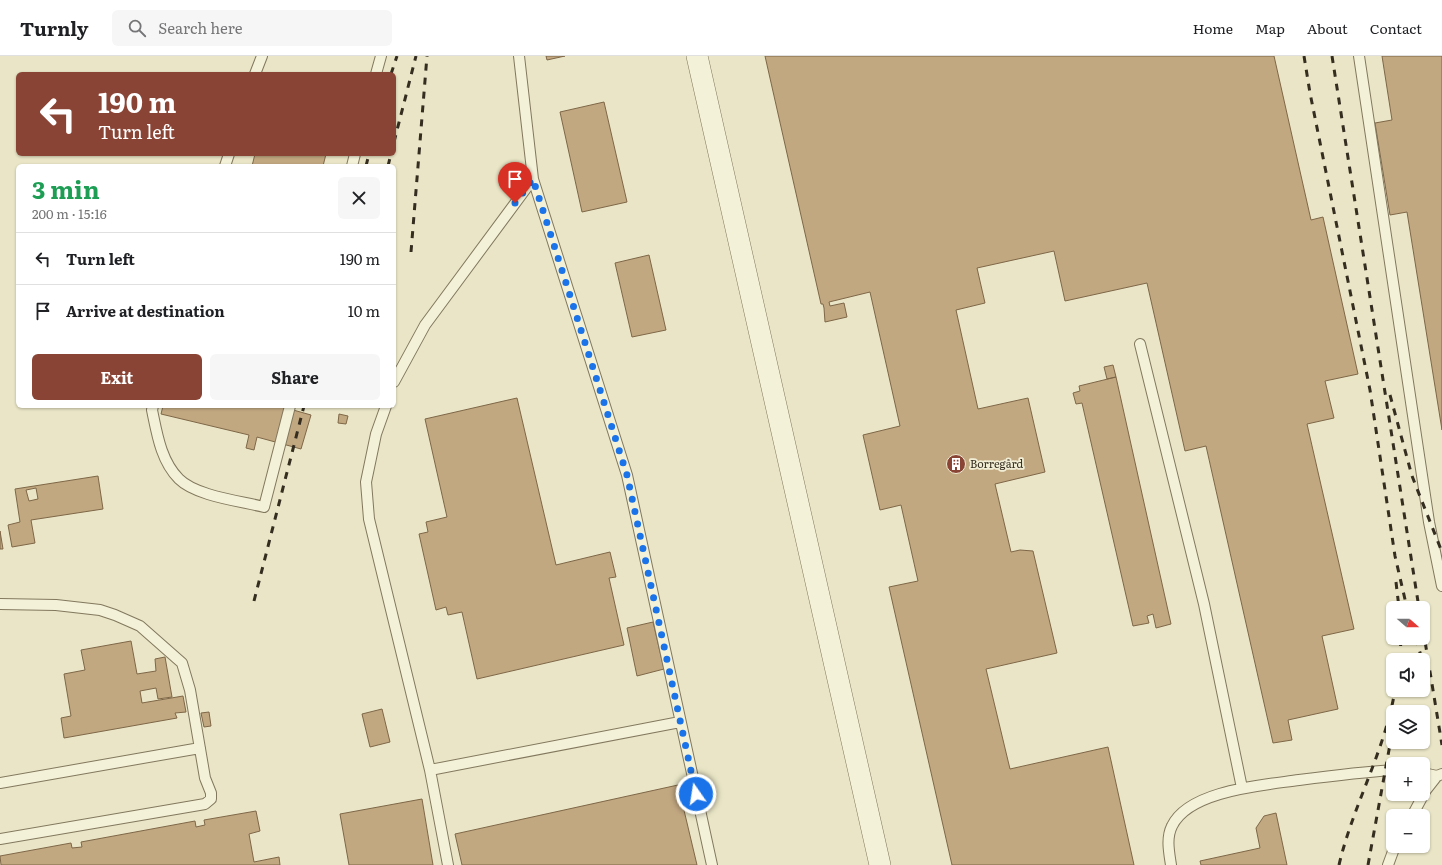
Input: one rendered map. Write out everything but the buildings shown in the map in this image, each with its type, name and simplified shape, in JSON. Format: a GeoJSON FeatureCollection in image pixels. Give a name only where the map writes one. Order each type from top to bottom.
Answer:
{"type":"FeatureCollection","features":[{"type":"Feature","properties":{"kind":"street"},"geometry":{"type":"LineString","coordinates":[[697,56],[880,865]]}},
{"type":"Feature","properties":{"kind":"lane"},"geometry":{"type":"LineString","coordinates":[[256,72],[262,56]]}},
{"type":"Feature","properties":{"kind":"lane"},"geometry":{"type":"LineString","coordinates":[[519,56],[533,179],[627,475],[712,865]]}},
{"type":"Feature","properties":{"kind":"lane"},"geometry":{"type":"LineString","coordinates":[[1359,56],[1428,515],[1442,586]]}},
{"type":"Feature","properties":{"kind":"lane"},"geometry":{"type":"LineString","coordinates":[[376,72],[378,57]]}},
{"type":"Feature","properties":{"kind":"lane"},"geometry":{"type":"LineString","coordinates":[[396,378],[426,325],[533,179]]}},
{"type":"Feature","properties":{"kind":"lane"},"geometry":{"type":"LineString","coordinates":[[1140,344],[1204,604],[1242,788]]}},
{"type":"Feature","properties":{"kind":"lane"},"geometry":{"type":"LineString","coordinates":[[152,408],[157,436],[165,460],[179,479],[198,490],[264,507],[289,408]]}},
{"type":"Feature","properties":{"kind":"lane"},"geometry":{"type":"LineString","coordinates":[[385,408],[376,434],[366,482],[369,519],[430,770],[448,865]]}},
{"type":"Feature","properties":{"kind":"lane"},"geometry":{"type":"LineString","coordinates":[[0,604],[56,605],[100,610],[140,626],[182,663],[190,690],[205,778],[211,794],[211,799],[205,804],[0,839]]}},
{"type":"Feature","properties":{"kind":"lane"},"geometry":{"type":"LineString","coordinates":[[430,770],[680,722]]}},
{"type":"Feature","properties":{"kind":"lane"},"geometry":{"type":"LineString","coordinates":[[0,783],[200,748]]}},
{"type":"Feature","properties":{"kind":"lane"},"geometry":{"type":"LineString","coordinates":[[1171,865],[1169,838],[1172,826],[1183,813],[1200,801],[1242,788],[1386,770]]}},
{"type":"Feature","properties":{"kind":"lane"},"geometry":{"type":"LineString","coordinates":[[1416,809],[1426,790],[1439,775]]}},
{"type":"Feature","properties":{"kind":"lane"},"geometry":{"type":"LineString","coordinates":[[1388,865],[1393,853]]}},
{"type":"Feature","properties":{"kind":"railway"},"geometry":{"type":"LineString","coordinates":[[392,72],[397,56]]}},
{"type":"Feature","properties":{"kind":"railway"},"geometry":{"type":"LineString","coordinates":[[396,134],[416,56]]}},
{"type":"Feature","properties":{"kind":"railway"},"geometry":{"type":"LineString","coordinates":[[411,252],[427,56]]}},
{"type":"Feature","properties":{"kind":"railway"},"geometry":{"type":"LineString","coordinates":[[1304,56],[1310,93],[1370,390],[1395,556],[1405,601]]}},
{"type":"Feature","properties":{"kind":"railway"},"geometry":{"type":"LineString","coordinates":[[1332,56],[1418,601]]}},
{"type":"Feature","properties":{"kind":"railway"},"geometry":{"type":"LineString","coordinates":[[366,164],[368,156]]}},
{"type":"Feature","properties":{"kind":"railway"},"geometry":{"type":"LineString","coordinates":[[388,164],[390,156]]}},
{"type":"Feature","properties":{"kind":"railway"},"geometry":{"type":"LineString","coordinates":[[1390,395],[1412,476],[1442,552]]}},
{"type":"Feature","properties":{"kind":"railway"},"geometry":{"type":"LineString","coordinates":[[254,601],[303,408]]}},
{"type":"Feature","properties":{"kind":"railway"},"geometry":{"type":"LineString","coordinates":[[1396,582],[1398,601]]}},
{"type":"Feature","properties":{"kind":"railway"},"geometry":{"type":"LineString","coordinates":[[1400,653],[1401,645]]}},
{"type":"Feature","properties":{"kind":"railway"},"geometry":{"type":"LineString","coordinates":[[1418,645],[1420,653]]}},
{"type":"Feature","properties":{"kind":"railway"},"geometry":{"type":"LineString","coordinates":[[1426,645],[1442,745]]}},
{"type":"Feature","properties":{"kind":"railway"},"geometry":{"type":"LineString","coordinates":[[1339,865],[1352,821],[1384,735],[1393,697]]}},
{"type":"Feature","properties":{"kind":"railway"},"geometry":{"type":"LineString","coordinates":[[1368,865],[1389,749]]}},
{"type":"Feature","properties":{"kind":"place","name":"Borregård"},"geometry":{"type":"Point","coordinates":[956,464]}},
{"type":"Feature","properties":{"kind":"route"},"geometry":{"type":"LineString","coordinates":[[515,203],[533,179],[627,475],[696,794]]}}]}
